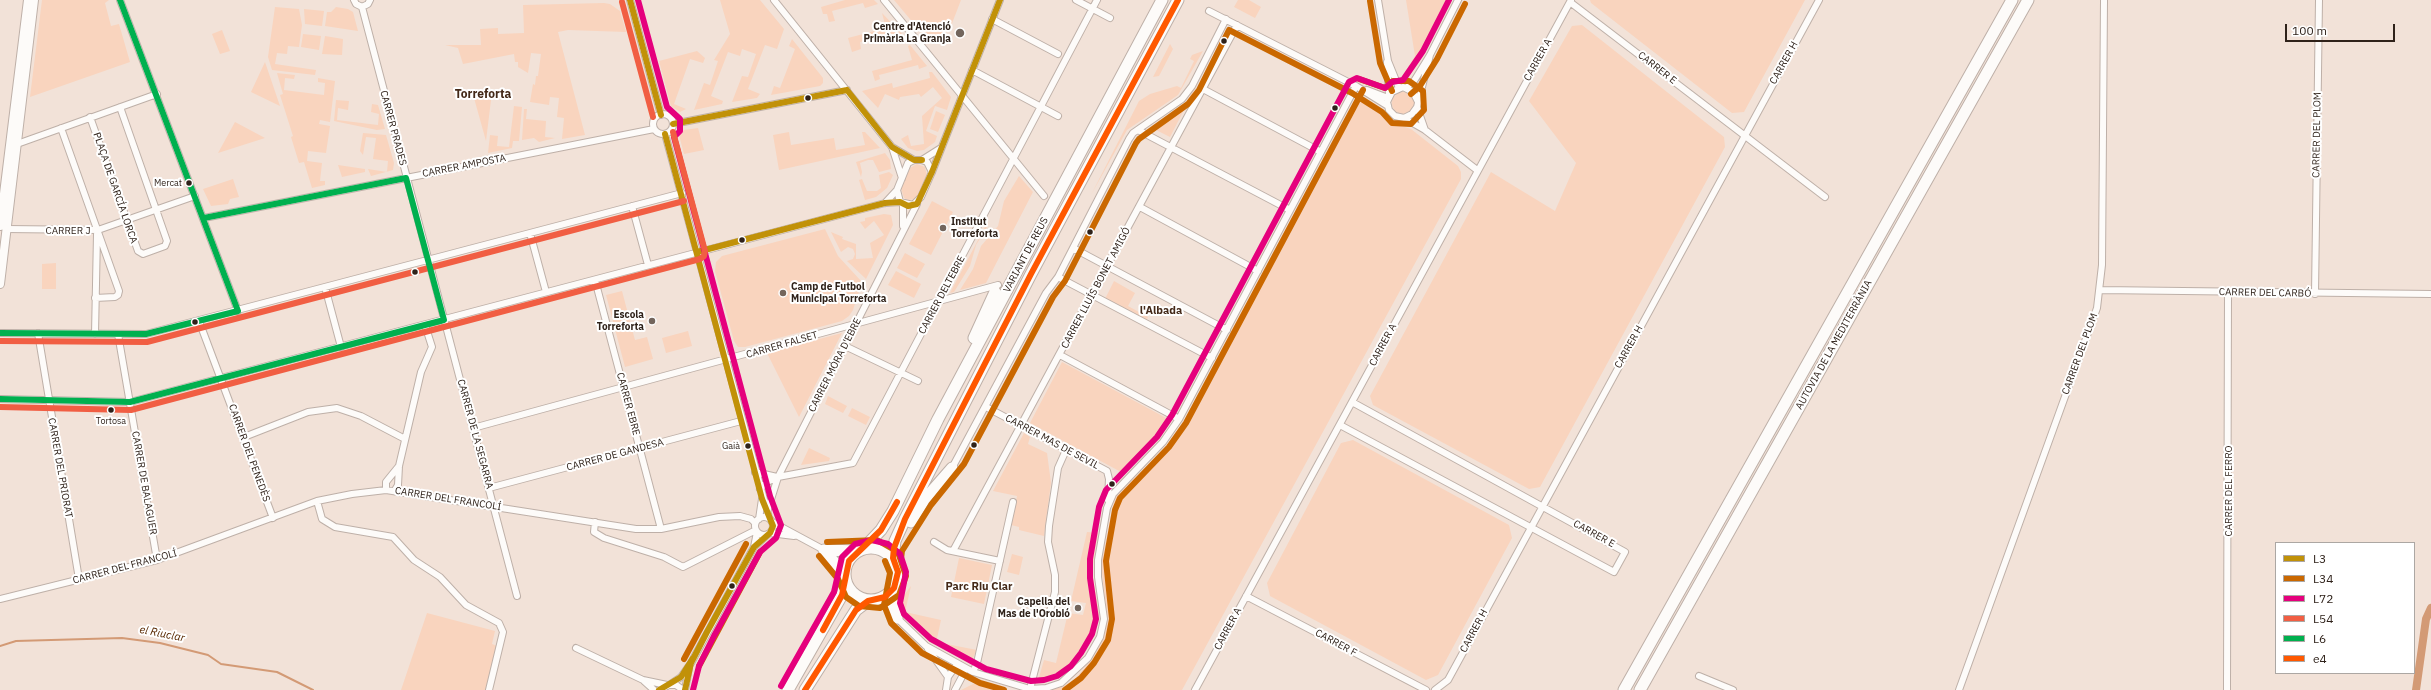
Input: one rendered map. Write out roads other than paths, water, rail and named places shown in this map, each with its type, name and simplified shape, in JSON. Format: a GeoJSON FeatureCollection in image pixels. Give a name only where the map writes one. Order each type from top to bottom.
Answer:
{"type":"FeatureCollection","features":[{"type":"Feature","properties":{"kind":"highway","name":"VARIANT DE REUS"},"geometry":{"type":"LineString","coordinates":[[861,550],[881,530],[892,511],[938,418],[1162,0]]}},
{"type":"Feature","properties":{"kind":"highway","name":"VARIANT DE REUS"},"geometry":{"type":"LineString","coordinates":[[893,553],[905,519],[1031,274],[1178,0]]}},
{"type":"Feature","properties":{"kind":"highway","name":"AUTOVIA DE LA MEDITERRÀNIA"},"geometry":{"type":"LineString","coordinates":[[1624,690],[2012,0]]}},
{"type":"Feature","properties":{"kind":"highway","name":"AUTOVIA DE LA MEDITERRÀNIA"},"geometry":{"type":"LineString","coordinates":[[1640,690],[2028,0]]}},
{"type":"Feature","properties":{"kind":"highway"},"geometry":{"type":"LineString","coordinates":[[938,418],[996,288]]}},
{"type":"Feature","properties":{"kind":"highway"},"geometry":{"type":"LineString","coordinates":[[897,618],[892,604],[898,572],[893,553],[924,500],[952,468]]}},
{"type":"Feature","properties":{"kind":"highway"},"geometry":{"type":"LineString","coordinates":[[824,550],[880,550],[893,553]]}},
{"type":"Feature","properties":{"kind":"highway"},"geometry":{"type":"LineString","coordinates":[[824,550],[846,578],[856,596],[873,600],[897,618]]}},
{"type":"Feature","properties":{"kind":"highway"},"geometry":{"type":"LineString","coordinates":[[788,690],[842,595],[849,561],[861,550]]}},
{"type":"Feature","properties":{"kind":"highway"},"geometry":{"type":"LineString","coordinates":[[805,690],[820,671],[841,633],[856,610],[873,600],[889,594],[894,588]]}},
{"type":"Feature","properties":{"kind":"main road"},"geometry":{"type":"LineString","coordinates":[[0,284],[3,227],[3,182],[28,0]]}},
{"type":"Feature","properties":{"kind":"main road"},"geometry":{"type":"LineString","coordinates":[[3,227],[17,144],[34,0]]}},
{"type":"Feature","properties":{"kind":"street"},"geometry":{"type":"LineString","coordinates":[[120,0],[157,94],[238,311]]}},
{"type":"Feature","properties":{"kind":"street"},"geometry":{"type":"LineString","coordinates":[[354,0],[356,4],[362,7],[368,4],[370,0]]}},
{"type":"Feature","properties":{"kind":"street"},"geometry":{"type":"LineString","coordinates":[[630,0],[661,115]]}},
{"type":"Feature","properties":{"kind":"street"},"geometry":{"type":"LineString","coordinates":[[774,0],[892,147],[902,178]]}},
{"type":"Feature","properties":{"kind":"street"},"geometry":{"type":"LineString","coordinates":[[884,0],[1044,196]]}},
{"type":"Feature","properties":{"kind":"street"},"geometry":{"type":"LineString","coordinates":[[932,172],[1000,0]]}},
{"type":"Feature","properties":{"kind":"street"},"geometry":{"type":"LineString","coordinates":[[1076,0],[1110,18]]}},
{"type":"Feature","properties":{"kind":"street","name":"CARRER DELTEBRE"},"geometry":{"type":"LineString","coordinates":[[778,477],[854,463],[1097,0]]}},
{"type":"Feature","properties":{"kind":"street"},"geometry":{"type":"LineString","coordinates":[[1378,0],[1388,61],[1399,88]]}},
{"type":"Feature","properties":{"kind":"street"},"geometry":{"type":"LineString","coordinates":[[1406,88],[1414,81],[1430,55],[1458,0]]}},
{"type":"Feature","properties":{"kind":"street","name":"CARRER H"},"geometry":{"type":"LineString","coordinates":[[1435,690],[1448,680],[1818,0]]}},
{"type":"Feature","properties":{"kind":"street","name":"CARRER DEL PLOM"},"geometry":{"type":"LineString","coordinates":[[1959,690],[2097,308],[2102,265],[2104,0]]}},
{"type":"Feature","properties":{"kind":"street","name":"CARRER DEL PLOM"},"geometry":{"type":"LineString","coordinates":[[2315,294],[2319,0]]}},
{"type":"Feature","properties":{"kind":"street","name":"CARRER E"},"geometry":{"type":"LineString","coordinates":[[1571,1],[1824,197]]}},
{"type":"Feature","properties":{"kind":"street","name":"CARRER A"},"geometry":{"type":"LineString","coordinates":[[1195,690],[1477,170],[1571,1]]}},
{"type":"Feature","properties":{"kind":"street","name":"CARRER PRADES"},"geometry":{"type":"LineString","coordinates":[[362,7],[444,320]]}},
{"type":"Feature","properties":{"kind":"street"},"geometry":{"type":"LineString","coordinates":[[1209,11],[1356,86],[1388,106],[1392,114],[1404,118],[1425,130],[1477,170]]}},
{"type":"Feature","properties":{"kind":"street"},"geometry":{"type":"LineString","coordinates":[[992,19],[1058,54]]}},
{"type":"Feature","properties":{"kind":"street"},"geometry":{"type":"LineString","coordinates":[[952,468],[1046,293],[1058,277],[1129,139],[1138,130],[1182,99],[1192,86],[1226,20]]}},
{"type":"Feature","properties":{"kind":"street","name":"CARRER LLUÍS BONET AMIGÓ"},"geometry":{"type":"LineString","coordinates":[[953,551],[1108,267],[1237,25]]}},
{"type":"Feature","properties":{"kind":"street"},"geometry":{"type":"LineString","coordinates":[[1404,118],[1412,114],[1418,104],[1430,55]]}},
{"type":"Feature","properties":{"kind":"street"},"geometry":{"type":"LineString","coordinates":[[1388,61],[1386,70],[1389,96],[1388,106]]}},
{"type":"Feature","properties":{"kind":"street"},"geometry":{"type":"LineString","coordinates":[[972,70],[1058,116]]}},
{"type":"Feature","properties":{"kind":"street"},"geometry":{"type":"LineString","coordinates":[[1356,86],[1389,96]]}},
{"type":"Feature","properties":{"kind":"street"},"geometry":{"type":"LineString","coordinates":[[926,646],[972,672],[1030,689],[1046,688],[1061,683],[1088,658],[1100,637],[1104,619],[1098,576],[1098,560],[1107,508],[1113,494],[1163,442],[1180,419],[1356,86]]}},
{"type":"Feature","properties":{"kind":"street"},"geometry":{"type":"LineString","coordinates":[[1389,96],[1399,88],[1406,88],[1416,95],[1425,130]]}},
{"type":"Feature","properties":{"kind":"street"},"geometry":{"type":"LineString","coordinates":[[1203,89],[1322,152]]}},
{"type":"Feature","properties":{"kind":"street"},"geometry":{"type":"LineString","coordinates":[[673,124],[847,90]]}},
{"type":"Feature","properties":{"kind":"street"},"geometry":{"type":"LineString","coordinates":[[17,144],[157,94]]}},
{"type":"Feature","properties":{"kind":"street","name":"PLAÇA DE GARCÍA LORCA"},"geometry":{"type":"LineString","coordinates":[[90,117],[126,220],[138,251],[143,254],[165,246],[167,241],[120,107]]}},
{"type":"Feature","properties":{"kind":"street"},"geometry":{"type":"LineString","coordinates":[[661,115],[669,116],[673,124],[670,131],[665,134],[660,133],[654,128],[654,121],[661,115]]}},
{"type":"Feature","properties":{"kind":"street"},"geometry":{"type":"LineString","coordinates":[[61,128],[119,291],[118,295],[115,297],[95,298]]}},
{"type":"Feature","properties":{"kind":"street","name":"CARRER AMPOSTA"},"geometry":{"type":"LineString","coordinates":[[204,218],[654,128]]}},
{"type":"Feature","properties":{"kind":"street"},"geometry":{"type":"LineString","coordinates":[[1138,130],[1290,210]]}},
{"type":"Feature","properties":{"kind":"street"},"geometry":{"type":"LineString","coordinates":[[665,134],[682,193],[762,499],[769,517],[824,550]]}},
{"type":"Feature","properties":{"kind":"street"},"geometry":{"type":"LineString","coordinates":[[892,147],[914,160]]}},
{"type":"Feature","properties":{"kind":"street"},"geometry":{"type":"LineString","coordinates":[[922,160],[941,148]]}},
{"type":"Feature","properties":{"kind":"street"},"geometry":{"type":"LineString","coordinates":[[885,203],[898,190],[908,163],[914,160],[922,160],[927,162],[932,172]]}},
{"type":"Feature","properties":{"kind":"street","name":"CARRER MÓRA D'EBRE"},"geometry":{"type":"LineString","coordinates":[[769,534],[769,517],[778,477],[932,172]]}},
{"type":"Feature","properties":{"kind":"street","name":"CARRER MÓRA D'EBRE"},"geometry":{"type":"LineString","coordinates":[[898,190],[902,203],[903,232]]}},
{"type":"Feature","properties":{"kind":"street"},"geometry":{"type":"LineString","coordinates":[[0,334],[146,334],[682,193]]}},
{"type":"Feature","properties":{"kind":"street","name":"CARRER J"},"geometry":{"type":"LineString","coordinates":[[3,227],[98,230],[195,196]]}},
{"type":"Feature","properties":{"kind":"street"},"geometry":{"type":"LineString","coordinates":[[0,399],[130,402],[222,379],[885,203],[917,204]]}},
{"type":"Feature","properties":{"kind":"street"},"geometry":{"type":"LineString","coordinates":[[632,206],[648,265]]}},
{"type":"Feature","properties":{"kind":"street"},"geometry":{"type":"LineString","coordinates":[[1140,207],[1258,271]]}},
{"type":"Feature","properties":{"kind":"street"},"geometry":{"type":"LineString","coordinates":[[95,334],[98,230]]}},
{"type":"Feature","properties":{"kind":"street"},"geometry":{"type":"LineString","coordinates":[[530,233],[546,292]]}},
{"type":"Feature","properties":{"kind":"street"},"geometry":{"type":"LineString","coordinates":[[1073,248],[1226,330]]}},
{"type":"Feature","properties":{"kind":"street"},"geometry":{"type":"LineString","coordinates":[[1058,277],[1212,358]]}},
{"type":"Feature","properties":{"kind":"street","name":"CARRER EBRE"},"geometry":{"type":"LineString","coordinates":[[595,280],[661,528]]}},
{"type":"Feature","properties":{"kind":"street"},"geometry":{"type":"LineString","coordinates":[[325,287],[342,347]]}},
{"type":"Feature","properties":{"kind":"street","name":"CARRER FALSET"},"geometry":{"type":"LineString","coordinates":[[473,428],[725,361],[938,302],[996,288]]}},
{"type":"Feature","properties":{"kind":"street","name":"CARRER DEL CARBÓ"},"geometry":{"type":"LineString","coordinates":[[2100,290],[2228,293],[2431,294]]}},
{"type":"Feature","properties":{"kind":"street","name":"CARRER DEL FERRO"},"geometry":{"type":"LineString","coordinates":[[2227,690],[2228,293]]}},
{"type":"Feature","properties":{"kind":"street","name":"CARRER DE LA SEGARRA"},"geometry":{"type":"LineString","coordinates":[[444,320],[517,596]]}},
{"type":"Feature","properties":{"kind":"street","name":"CARRER DEL PENEDÈS"},"geometry":{"type":"LineString","coordinates":[[199,321],[244,437],[273,518]]}},
{"type":"Feature","properties":{"kind":"street"},"geometry":{"type":"LineString","coordinates":[[395,490],[398,485],[399,466],[421,372],[432,347],[426,325]]}},
{"type":"Feature","properties":{"kind":"street","name":"CARRER DEL PRIORAT"},"geometry":{"type":"LineString","coordinates":[[38,333],[48,400],[80,579]]}},
{"type":"Feature","properties":{"kind":"street","name":"CARRER DE BALAGUER"},"geometry":{"type":"LineString","coordinates":[[118,334],[157,560]]}},
{"type":"Feature","properties":{"kind":"street"},"geometry":{"type":"LineString","coordinates":[[845,346],[900,374],[918,381]]}},
{"type":"Feature","properties":{"kind":"street"},"geometry":{"type":"LineString","coordinates":[[1060,355],[1180,419]]}},
{"type":"Feature","properties":{"kind":"street","name":"CARRER E"},"geometry":{"type":"LineString","coordinates":[[1340,425],[1614,572],[1625,552],[1352,402]]}},
{"type":"Feature","properties":{"kind":"street","name":"CARRER MAS DE SEVIL"},"geometry":{"type":"LineString","coordinates":[[986,407],[1107,471],[1109,483],[1107,508]]}},
{"type":"Feature","properties":{"kind":"street"},"geometry":{"type":"LineString","coordinates":[[244,437],[308,412],[337,408],[361,416],[405,439]]}},
{"type":"Feature","properties":{"kind":"street","name":"CARRER DE GANDESA"},"geometry":{"type":"LineString","coordinates":[[489,488],[741,421]]}},
{"type":"Feature","properties":{"kind":"street"},"geometry":{"type":"LineString","coordinates":[[1030,689],[1055,592],[1055,575],[1048,542],[1049,526],[1058,468],[1066,450]]}},
{"type":"Feature","properties":{"kind":"street"},"geometry":{"type":"LineString","coordinates":[[386,490],[386,482],[399,466]]}},
{"type":"Feature","properties":{"kind":"street"},"geometry":{"type":"LineString","coordinates":[[755,472],[778,477]]}},
{"type":"Feature","properties":{"kind":"street"},"geometry":{"type":"LineString","coordinates":[[760,489],[767,482],[778,477]]}},
{"type":"Feature","properties":{"kind":"street","name":"CARRER DEL FRANCOLÍ"},"geometry":{"type":"LineString","coordinates":[[0,599],[3,596],[157,560],[317,501],[352,494],[386,490],[395,490],[636,529],[661,528],[719,517],[740,516],[751,519],[757,526],[769,534]]}},
{"type":"Feature","properties":{"kind":"street"},"geometry":{"type":"LineString","coordinates":[[659,690],[681,677],[691,662],[754,546],[762,499]]}},
{"type":"Feature","properties":{"kind":"street"},"geometry":{"type":"LineString","coordinates":[[317,501],[322,519],[335,527],[393,537],[414,560],[440,577],[466,605],[499,623],[503,632],[489,690]]}},
{"type":"Feature","properties":{"kind":"street"},"geometry":{"type":"LineString","coordinates":[[972,672],[977,663],[1014,502]]}},
{"type":"Feature","properties":{"kind":"street"},"geometry":{"type":"LineString","coordinates":[[596,522],[594,532],[604,538],[664,557],[683,568],[757,526],[769,517]]}},
{"type":"Feature","properties":{"kind":"street"},"geometry":{"type":"LineString","coordinates":[[754,546],[769,534],[782,533],[802,538]]}},
{"type":"Feature","properties":{"kind":"street"},"geometry":{"type":"LineString","coordinates":[[934,542],[953,551],[1000,561]]}},
{"type":"Feature","properties":{"kind":"street","name":"CARRER F"},"geometry":{"type":"LineString","coordinates":[[1246,596],[1426,690]]}},
{"type":"Feature","properties":{"kind":"street"},"geometry":{"type":"LineString","coordinates":[[897,618],[926,646],[948,677]]}},
{"type":"Feature","properties":{"kind":"street"},"geometry":{"type":"LineString","coordinates":[[576,648],[643,680],[676,685],[684,690],[691,662]]}},
{"type":"Feature","properties":{"kind":"street"},"geometry":{"type":"LineString","coordinates":[[946,690],[948,677],[955,667],[962,666]]}},
{"type":"Feature","properties":{"kind":"street"},"geometry":{"type":"LineString","coordinates":[[955,690],[964,673],[962,666]]}},
{"type":"Feature","properties":{"kind":"street"},"geometry":{"type":"LineString","coordinates":[[812,690],[820,671]]}},
{"type":"Feature","properties":{"kind":"street"},"geometry":{"type":"LineString","coordinates":[[1699,676],[1733,690]]}},
{"type":"Feature","properties":{"kind":"street"},"geometry":{"type":"LineString","coordinates":[[643,680],[654,690]]}},
{"type":"Feature","properties":{"kind":"waterway","name":"el Riuclar"},"geometry":{"type":"LineString","coordinates":[[2416,690],[2426,619],[2431,608]]}},
{"type":"Feature","properties":{"kind":"waterway","name":"el Riuclar"},"geometry":{"type":"LineString","coordinates":[[0,646],[16,641],[122,638],[160,643],[208,655],[221,664],[277,672],[313,690]]}},
{"type":"Feature","properties":{"kind":"place","name":"Centre d'Atenció Primària La Granja"},"geometry":{"type":"Point","coordinates":[960,33]}},
{"type":"Feature","properties":{"kind":"place","name":"Mercat"},"geometry":{"type":"Point","coordinates":[189,183]}},
{"type":"Feature","properties":{"kind":"place","name":"Institut Torreforta"},"geometry":{"type":"Point","coordinates":[943,228]}},
{"type":"Feature","properties":{"kind":"place","name":"Camp de Futbol Municipal Torreforta"},"geometry":{"type":"Point","coordinates":[783,293]}},
{"type":"Feature","properties":{"kind":"place","name":"Escola Torreforta"},"geometry":{"type":"Point","coordinates":[652,321]}},
{"type":"Feature","properties":{"kind":"place","name":"Tortosa"},"geometry":{"type":"Point","coordinates":[111,410]}},
{"type":"Feature","properties":{"kind":"place","name":"Gaià"},"geometry":{"type":"Point","coordinates":[748,446]}},
{"type":"Feature","properties":{"kind":"place","name":"Capella del Mas de l'Orobió"},"geometry":{"type":"Point","coordinates":[1078,608]}},
{"type":"Feature","properties":{"kind":"district","name":"Torreforta"},"geometry":{"type":"Point","coordinates":[483,95]}},
{"type":"Feature","properties":{"kind":"district","name":"l'Albada"},"geometry":{"type":"Point","coordinates":[1161,311]}},
{"type":"Feature","properties":{"kind":"district","name":"Parc Riu Clar"},"geometry":{"type":"Point","coordinates":[979,587]}}]}
